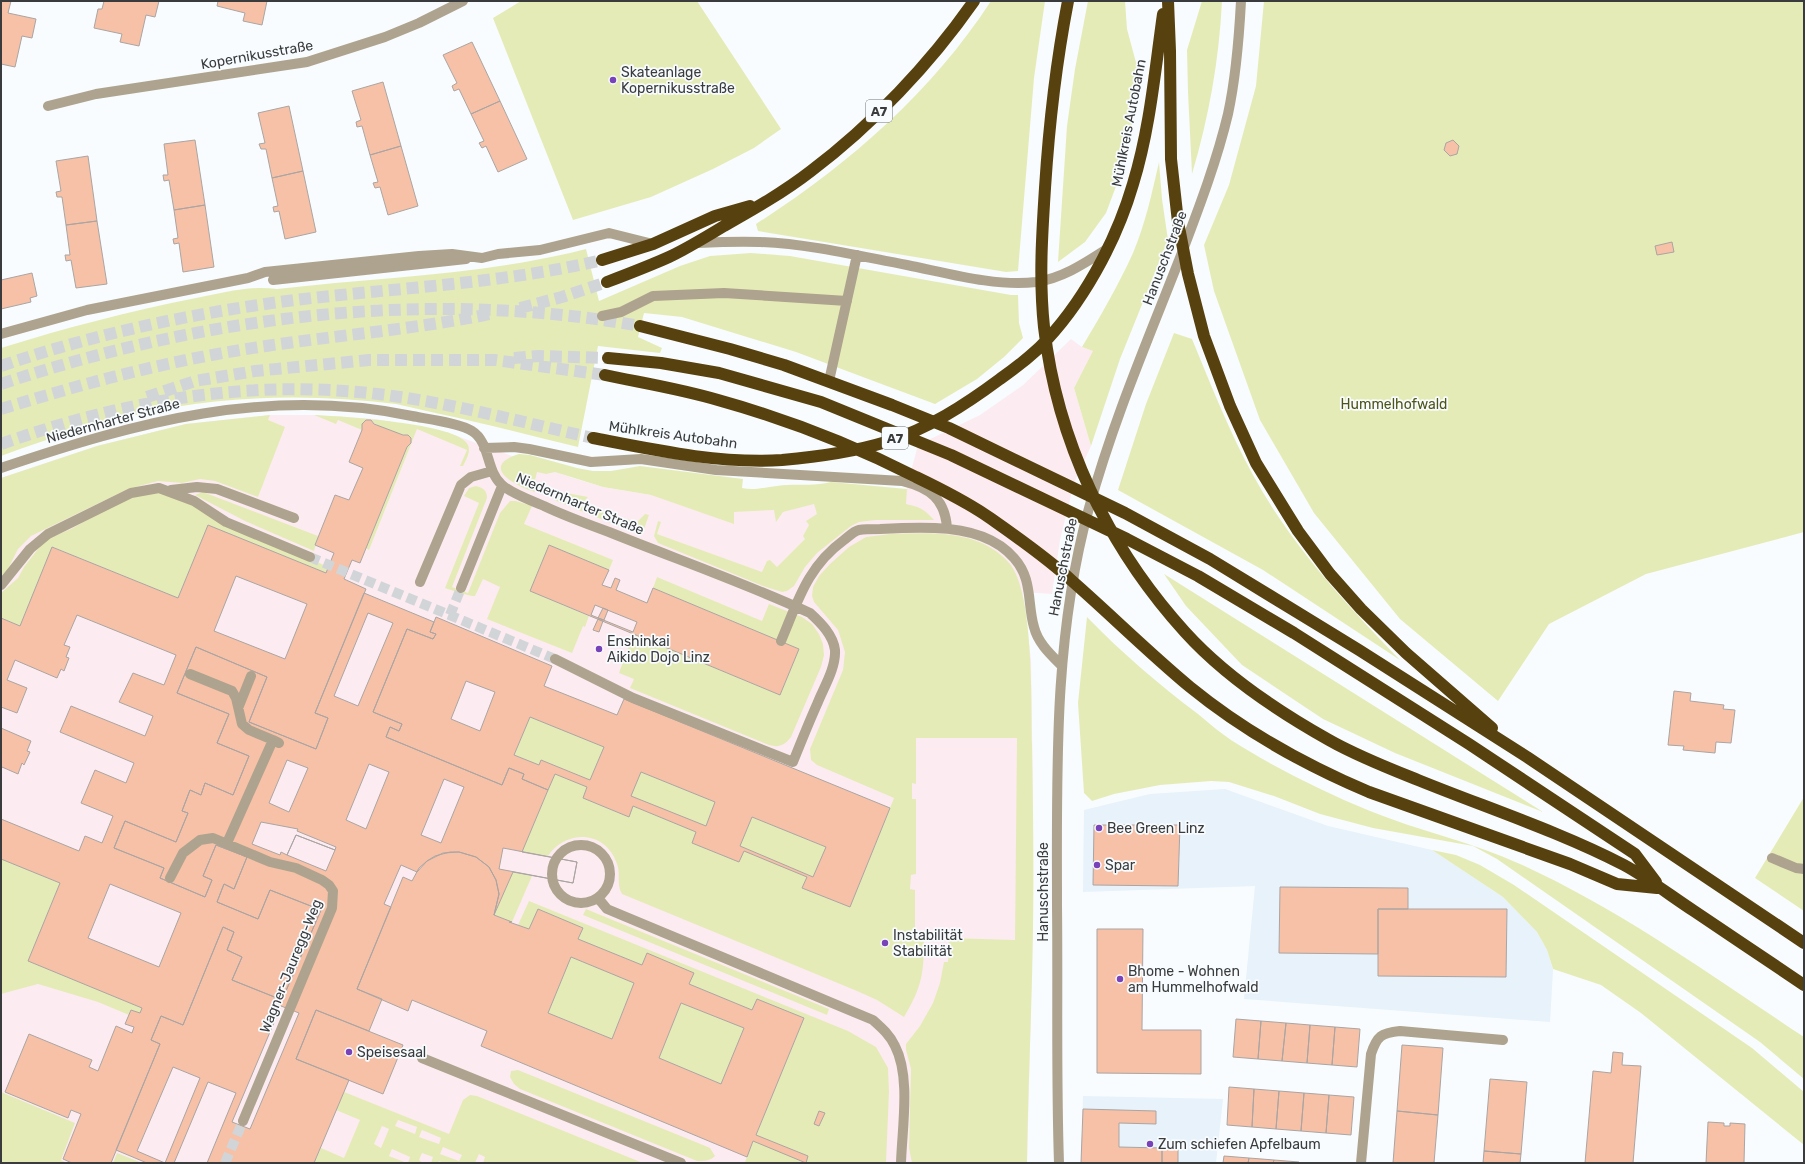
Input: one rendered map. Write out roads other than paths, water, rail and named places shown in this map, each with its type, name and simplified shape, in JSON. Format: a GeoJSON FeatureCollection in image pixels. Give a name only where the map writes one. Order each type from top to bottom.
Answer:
{"type":"FeatureCollection","features":[{"type":"Feature","properties":{"kind":"highway","name":"A7"},"geometry":{"type":"LineString","coordinates":[[607,282],[669,257],[696,243],[766,202],[812,171],[892,99],[925,64],[974,1]]}},
{"type":"Feature","properties":{"kind":"highway"},"geometry":{"type":"LineString","coordinates":[[1068,1],[1053,91],[1041,242],[1042,293],[1045,330],[1054,385],[1067,434],[1107,524],[1153,594],[1187,634],[1235,678],[1280,711],[1332,742],[1388,768],[1578,843],[1626,866],[1804,985]]}},
{"type":"Feature","properties":{"kind":"highway","name":"Mühlkreis Autobahn"},"geometry":{"type":"LineString","coordinates":[[593,438],[705,457],[742,460],[780,460],[826,455],[886,442],[942,418],[977,397],[1016,368],[1040,347],[1070,310],[1108,249],[1126,206],[1140,158],[1165,1]]}},
{"type":"Feature","properties":{"kind":"highway"},"geometry":{"type":"LineString","coordinates":[[1168,1],[1171,159],[1178,222],[1188,274],[1204,336],[1230,406],[1256,463],[1298,531],[1330,574],[1361,609],[1406,653],[1527,757]]}},
{"type":"Feature","properties":{"kind":"highway"},"geometry":{"type":"LineString","coordinates":[[602,260],[652,244],[715,216],[766,202]]}},
{"type":"Feature","properties":{"kind":"highway"},"geometry":{"type":"LineString","coordinates":[[640,326],[738,351],[829,381],[949,428],[1125,513],[1210,559],[1359,650],[1527,757],[1804,943]]}},
{"type":"Feature","properties":{"kind":"highway"},"geometry":{"type":"LineString","coordinates":[[608,358],[661,363],[719,373],[821,402],[952,455],[1120,535],[1198,576],[1389,692],[1635,854],[1661,889]]}},
{"type":"Feature","properties":{"kind":"highway"},"geometry":{"type":"LineString","coordinates":[[605,375],[717,399],[836,440],[886,462],[939,488],[987,516],[1069,578],[1190,686],[1252,731],[1294,757],[1338,779],[1402,805],[1570,864],[1617,884],[1661,889]]}},
{"type":"Feature","properties":{"kind":"street","name":"Kopernikusstraße"},"geometry":{"type":"LineString","coordinates":[[48,106],[96,94],[307,62],[385,37],[420,23],[462,1]]}},
{"type":"Feature","properties":{"kind":"street","name":"Hanuschstraße"},"geometry":{"type":"LineString","coordinates":[[1059,1163],[1057,744],[1062,666],[1075,566],[1089,508],[1115,428],[1207,184],[1228,115],[1238,57],[1241,1]]}},
{"type":"Feature","properties":{"kind":"street"},"geometry":{"type":"LineString","coordinates":[[273,280],[482,258],[498,254],[540,250],[609,233],[652,244]]}},
{"type":"Feature","properties":{"kind":"street"},"geometry":{"type":"LineString","coordinates":[[696,243],[761,242],[810,247],[986,280],[1026,283],[1048,279],[1067,273],[1108,249]]}},
{"type":"Feature","properties":{"kind":"street"},"geometry":{"type":"LineString","coordinates":[[1,334],[87,310],[248,278],[265,272],[446,254],[482,258]]}},
{"type":"Feature","properties":{"kind":"street"},"geometry":{"type":"LineString","coordinates":[[829,381],[857,255]]}},
{"type":"Feature","properties":{"kind":"street"},"geometry":{"type":"LineString","coordinates":[[602,316],[621,312],[653,296],[724,293],[847,301]]}},
{"type":"Feature","properties":{"kind":"street","name":"Niedernharter Straße"},"geometry":{"type":"LineString","coordinates":[[1,468],[79,443],[154,422],[211,412],[279,405],[352,407],[391,412],[459,426],[473,431],[484,448],[492,471],[502,486],[547,508],[810,613],[821,622],[830,635],[835,650],[832,669],[793,762],[633,698],[555,659]]}},
{"type":"Feature","properties":{"kind":"street"},"geometry":{"type":"LineString","coordinates":[[484,448],[514,447],[591,462],[641,459],[716,470],[902,481],[916,485],[939,501],[945,513],[947,528]]}},
{"type":"Feature","properties":{"kind":"street"},"geometry":{"type":"LineString","coordinates":[[420,582],[461,486],[471,477],[492,471]]}},
{"type":"Feature","properties":{"kind":"street"},"geometry":{"type":"LineString","coordinates":[[461,588],[502,486]]}},
{"type":"Feature","properties":{"kind":"street"},"geometry":{"type":"LineString","coordinates":[[169,491],[197,487],[217,489],[294,518]]}},
{"type":"Feature","properties":{"kind":"street"},"geometry":{"type":"LineString","coordinates":[[1,585],[30,549],[48,534],[131,493],[159,488],[194,501],[226,522],[310,557]]}},
{"type":"Feature","properties":{"kind":"street"},"geometry":{"type":"LineString","coordinates":[[781,641],[805,584],[815,567],[826,555],[857,530],[915,527],[947,528],[977,533],[997,543],[1015,558],[1026,578],[1030,596],[1033,626],[1039,640],[1062,666]]}},
{"type":"Feature","properties":{"kind":"street"},"geometry":{"type":"LineString","coordinates":[[190,674],[232,691],[239,706],[242,724],[249,730],[276,741],[227,843]]}},
{"type":"Feature","properties":{"kind":"street"},"geometry":{"type":"LineString","coordinates":[[239,706],[251,676]]}},
{"type":"Feature","properties":{"kind":"street","name":"Wagner-Jauregg-Weg"},"geometry":{"type":"LineString","coordinates":[[170,878],[183,853],[200,840],[213,838],[270,862],[296,868],[322,880],[329,885],[333,891],[332,908],[243,1121]]}},
{"type":"Feature","properties":{"kind":"street"},"geometry":{"type":"LineString","coordinates":[[574,846],[587,846],[598,850],[605,857],[611,875],[606,890],[598,898],[590,902],[575,903],[566,899],[559,893],[554,885],[552,876],[555,862],[562,852],[574,846]]}},
{"type":"Feature","properties":{"kind":"street"},"geometry":{"type":"LineString","coordinates":[[1772,858],[1796,868],[1804,868]]}},
{"type":"Feature","properties":{"kind":"street"},"geometry":{"type":"LineString","coordinates":[[598,898],[606,909],[873,1020],[891,1039],[896,1047],[904,1070],[901,1163]]}},
{"type":"Feature","properties":{"kind":"street"},"geometry":{"type":"LineString","coordinates":[[1361,1163],[1371,1054],[1376,1040],[1385,1033],[1400,1031],[1503,1040]]}},
{"type":"Feature","properties":{"kind":"street"},"geometry":{"type":"LineString","coordinates":[[422,1058],[681,1163]]}},
{"type":"Feature","properties":{"kind":"tunnel"},"geometry":{"type":"LineString","coordinates":[[1,366],[69,345],[138,327],[209,313],[320,297],[482,281],[602,260]]}},
{"type":"Feature","properties":{"kind":"tunnel"},"geometry":{"type":"LineString","coordinates":[[520,308],[562,297],[607,282]]}},
{"type":"Feature","properties":{"kind":"tunnel"},"geometry":{"type":"LineString","coordinates":[[1,384],[78,360],[157,341],[236,326],[317,315],[398,310],[479,309],[560,315],[640,326]]}},
{"type":"Feature","properties":{"kind":"tunnel"},"geometry":{"type":"LineString","coordinates":[[1,409],[132,372],[232,351],[434,324],[490,314]]}},
{"type":"Feature","properties":{"kind":"tunnel"},"geometry":{"type":"LineString","coordinates":[[514,358],[539,356],[608,358]]}},
{"type":"Feature","properties":{"kind":"tunnel"},"geometry":{"type":"LineString","coordinates":[[147,397],[195,381],[255,371],[369,360],[495,360],[605,375]]}},
{"type":"Feature","properties":{"kind":"tunnel"},"geometry":{"type":"LineString","coordinates":[[1,444],[88,417],[177,398],[222,393],[312,389],[388,395],[447,405],[593,438]]}},
{"type":"Feature","properties":{"kind":"tunnel"},"geometry":{"type":"LineString","coordinates":[[310,557],[555,659]]}},
{"type":"Feature","properties":{"kind":"tunnel"},"geometry":{"type":"LineString","coordinates":[[450,615],[461,588]]}},
{"type":"Feature","properties":{"kind":"tunnel"},"geometry":{"type":"LineString","coordinates":[[225,1163],[243,1121]]}},
{"type":"Feature","properties":{"kind":"place","name":"Skateanlage Kopernikusstraße"},"geometry":{"type":"Point","coordinates":[613,80]}},
{"type":"Feature","properties":{"kind":"place","name":"Enshinkai Aikido Dojo Linz"},"geometry":{"type":"Point","coordinates":[599,649]}},
{"type":"Feature","properties":{"kind":"place","name":"Bee Green Linz"},"geometry":{"type":"Point","coordinates":[1099,828]}},
{"type":"Feature","properties":{"kind":"place","name":"Spar"},"geometry":{"type":"Point","coordinates":[1097,865]}},
{"type":"Feature","properties":{"kind":"place","name":"Instabilität Stabilität"},"geometry":{"type":"Point","coordinates":[885,943]}},
{"type":"Feature","properties":{"kind":"place","name":"Bhome - Wohnen am Hummelhofwald"},"geometry":{"type":"Point","coordinates":[1120,979]}},
{"type":"Feature","properties":{"kind":"place","name":"Speisesaal"},"geometry":{"type":"Point","coordinates":[349,1052]}},
{"type":"Feature","properties":{"kind":"place","name":"Zum schiefen Apfelbaum"},"geometry":{"type":"Point","coordinates":[1150,1144]}},
{"type":"Feature","properties":{"kind":"park label","name":"Hummelhofwald"},"geometry":{"type":"Point","coordinates":[1394,404]}}]}
